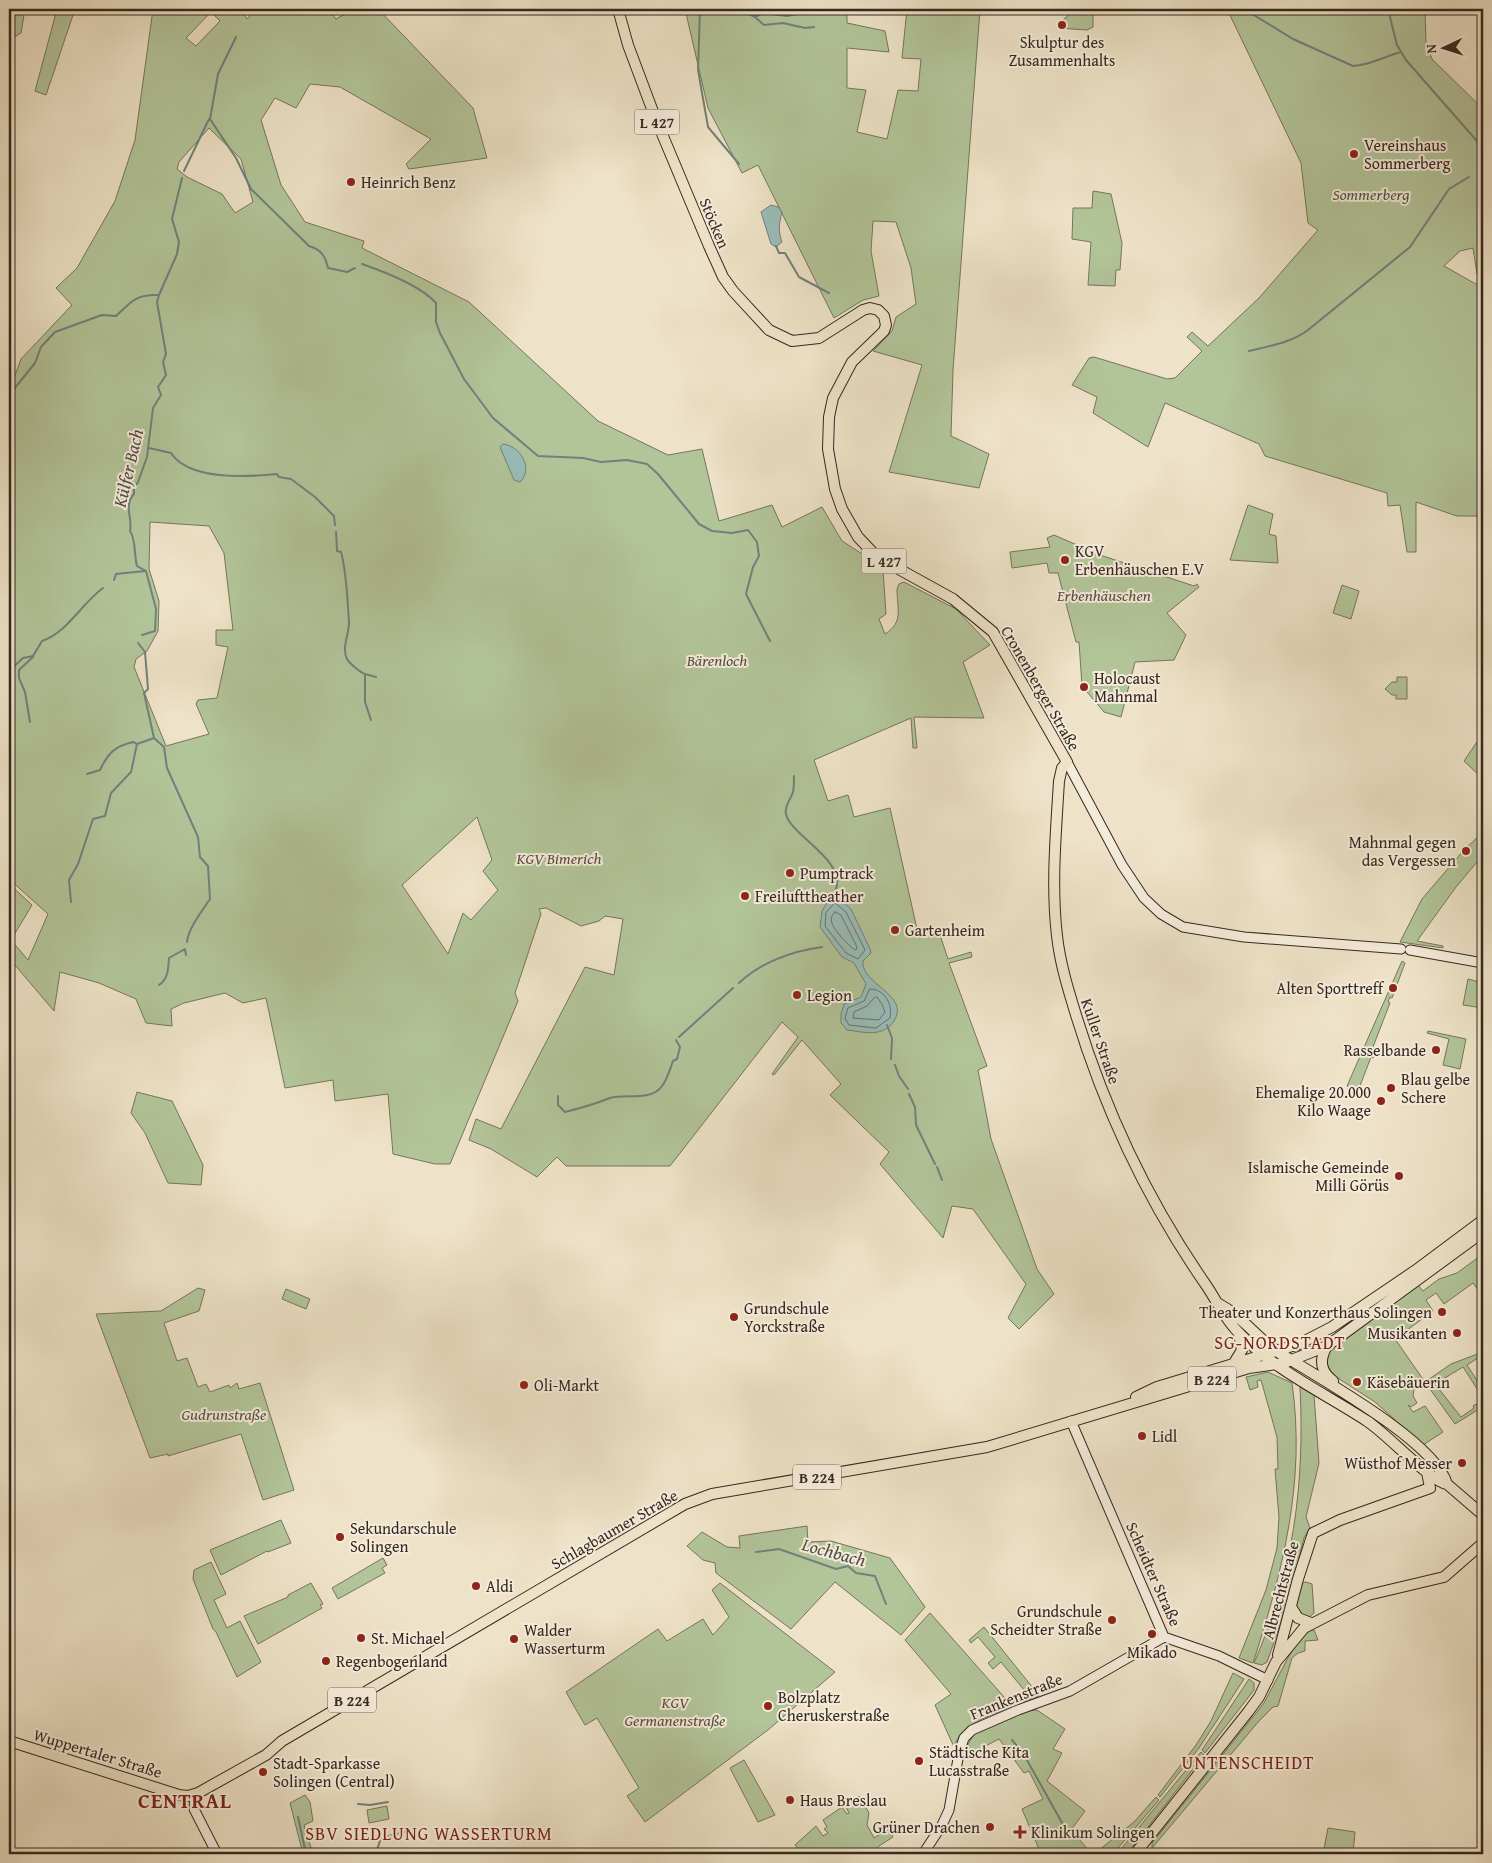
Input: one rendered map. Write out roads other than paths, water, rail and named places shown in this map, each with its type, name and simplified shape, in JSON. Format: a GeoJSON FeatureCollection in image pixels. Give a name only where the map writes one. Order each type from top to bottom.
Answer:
{"type":"FeatureCollection","features":[{"type":"Feature","properties":{"kind":"main road","name":"Stöcken"},"geometry":{"type":"LineString","coordinates":[[618,9],[628,45],[666,143],[712,255],[733,291],[769,330],[780,337],[797,342],[819,338],[863,310],[870,308]]}},
{"type":"Feature","properties":{"kind":"main road","name":"Cronenberger Straße"},"geometry":{"type":"LineString","coordinates":[[870,308],[878,310],[884,316],[886,325],[884,331],[860,354],[844,374],[833,398],[829,417],[829,458],[835,489],[842,509],[858,537],[877,557],[953,599],[993,632],[1067,762]]}},
{"type":"Feature","properties":{"kind":"main road","name":"Kuller Straße"},"geometry":{"type":"LineString","coordinates":[[1067,762],[1062,768],[1059,782],[1054,901],[1057,938],[1067,987],[1087,1050],[1122,1134],[1166,1223],[1224,1314],[1239,1334],[1278,1358]]}},
{"type":"Feature","properties":{"kind":"main road","name":"B 224"},"geometry":{"type":"LineString","coordinates":[[1278,1358],[1297,1345],[1332,1327],[1416,1270],[1483,1220]]}},
{"type":"Feature","properties":{"kind":"main road","name":"B 224"},"geometry":{"type":"LineString","coordinates":[[1278,1358],[1327,1346],[1483,1232]]}},
{"type":"Feature","properties":{"kind":"main road","name":"Kuller Straße"},"geometry":{"type":"LineString","coordinates":[[1219,1304],[1237,1316],[1278,1358]]}},
{"type":"Feature","properties":{"kind":"main road"},"geometry":{"type":"LineString","coordinates":[[1234,1363],[1242,1350],[1239,1334]]}},
{"type":"Feature","properties":{"kind":"main road"},"geometry":{"type":"LineString","coordinates":[[1327,1346],[1321,1361],[1324,1372],[1423,1452],[1445,1476],[1447,1484]]}},
{"type":"Feature","properties":{"kind":"main road"},"geometry":{"type":"LineString","coordinates":[[1278,1358],[1370,1408]]}},
{"type":"Feature","properties":{"kind":"main road"},"geometry":{"type":"LineString","coordinates":[[1278,1358],[1288,1374],[1375,1426],[1415,1460],[1426,1472],[1440,1482],[1447,1484],[1483,1516]]}},
{"type":"Feature","properties":{"kind":"main road","name":"Schlagbaumer Straße"},"geometry":{"type":"LineString","coordinates":[[1114,1407],[1157,1387],[1234,1363],[1278,1358]]}},
{"type":"Feature","properties":{"kind":"main road","name":"Schlagbaumer Straße"},"geometry":{"type":"LineString","coordinates":[[179,1794],[198,1790],[263,1750],[282,1741],[685,1504],[712,1494],[987,1447],[1114,1407],[1252,1368],[1278,1358]]}},
{"type":"Feature","properties":{"kind":"main road"},"geometry":{"type":"LineString","coordinates":[[1415,1460],[1423,1452]]}},
{"type":"Feature","properties":{"kind":"main road"},"geometry":{"type":"LineString","coordinates":[[1426,1472],[1430,1488]]}},
{"type":"Feature","properties":{"kind":"main road","name":"Albrechtstraße"},"geometry":{"type":"LineString","coordinates":[[1276,1662],[1310,1538],[1316,1530],[1430,1488],[1447,1484]]}},
{"type":"Feature","properties":{"kind":"main road"},"geometry":{"type":"LineString","coordinates":[[1135,1854],[1248,1712],[1268,1680],[1276,1662],[1292,1639],[1311,1623],[1368,1595],[1444,1577],[1483,1543]]}},
{"type":"Feature","properties":{"kind":"main road"},"geometry":{"type":"LineString","coordinates":[[1290,1607],[1298,1618],[1311,1623]]}},
{"type":"Feature","properties":{"kind":"main road","name":"Wuppertaler Straße"},"geometry":{"type":"LineString","coordinates":[[9,1741],[179,1794]]}},
{"type":"Feature","properties":{"kind":"street","name":"Cronenberger Straße"},"geometry":{"type":"LineString","coordinates":[[1067,762],[1122,865],[1144,898],[1161,914],[1183,927],[1244,937],[1406,949],[1483,963]]}},
{"type":"Feature","properties":{"kind":"street","name":"Scheidter Straße"},"geometry":{"type":"LineString","coordinates":[[1071,1421],[1164,1637],[1237,1664],[1268,1680]]}},
{"type":"Feature","properties":{"kind":"street","name":"Frankenstraße"},"geometry":{"type":"LineString","coordinates":[[923,1854],[942,1826],[949,1810],[959,1753],[964,1738],[972,1730],[1018,1710],[1070,1691],[1164,1637]]}},
{"type":"Feature","properties":{"kind":"street"},"geometry":{"type":"LineString","coordinates":[[194,1809],[198,1790]]}},
{"type":"Feature","properties":{"kind":"street"},"geometry":{"type":"LineString","coordinates":[[179,1794],[194,1809],[217,1854]]}},
{"type":"Feature","properties":{"kind":"water"},"geometry":{"type":"Polygon","coordinates":[[[771,205],[778,207],[782,212],[779,227],[782,242],[776,247],[771,244],[761,212],[771,205]]]}},
{"type":"Feature","properties":{"kind":"water"},"geometry":{"type":"Polygon","coordinates":[[[503,444],[515,449],[523,458],[526,470],[520,482],[514,480],[500,447],[503,444]]]}},
{"type":"Feature","properties":{"kind":"water"},"geometry":{"type":"Polygon","coordinates":[[[833,893],[851,909],[870,949],[871,953],[863,961],[864,969],[896,1004],[897,1012],[894,1021],[879,1032],[866,1033],[847,1030],[841,1023],[844,1004],[861,997],[866,984],[854,963],[842,957],[820,927],[822,911],[833,893]]]}},
{"type":"Feature","properties":{"kind":"waterway"},"geometry":{"type":"LineString","coordinates":[[700,9],[698,70],[708,127],[739,164]]}},
{"type":"Feature","properties":{"kind":"waterway"},"geometry":{"type":"LineString","coordinates":[[738,9],[755,17],[763,13],[787,16],[811,11],[834,13],[843,10]]}},
{"type":"Feature","properties":{"kind":"waterway"},"geometry":{"type":"LineString","coordinates":[[1244,9],[1293,39],[1353,66],[1366,64],[1401,52]]}},
{"type":"Feature","properties":{"kind":"waterway"},"geometry":{"type":"LineString","coordinates":[[1388,9],[1397,45],[1406,60],[1483,148]]}},
{"type":"Feature","properties":{"kind":"waterway"},"geometry":{"type":"LineString","coordinates":[[755,17],[764,25],[783,23],[805,28],[814,27]]}},
{"type":"Feature","properties":{"kind":"waterway"},"geometry":{"type":"LineString","coordinates":[[236,37],[218,74],[210,119],[236,158],[251,189],[309,246],[320,252],[328,268],[347,272],[355,268]]}},
{"type":"Feature","properties":{"kind":"waterway"},"geometry":{"type":"LineString","coordinates":[[184,171],[209,119]]}},
{"type":"Feature","properties":{"kind":"waterway"},"geometry":{"type":"LineString","coordinates":[[1249,351],[1287,341],[1308,330],[1410,247],[1449,189],[1469,177]]}},
{"type":"Feature","properties":{"kind":"waterway"},"geometry":{"type":"LineString","coordinates":[[10,394],[35,363],[41,347],[55,332],[102,315],[116,316],[126,306],[140,297],[159,295],[177,254],[179,242],[172,219],[182,178]]}},
{"type":"Feature","properties":{"kind":"waterway"},"geometry":{"type":"LineString","coordinates":[[776,246],[779,253],[785,253],[799,277],[829,293]]}},
{"type":"Feature","properties":{"kind":"waterway"},"geometry":{"type":"LineString","coordinates":[[362,264],[412,285],[436,303],[436,322],[440,333],[464,379],[493,418],[538,456],[583,458],[601,462],[627,460],[647,464],[658,474],[699,524],[712,531],[732,533],[748,530],[757,542],[759,556],[753,567],[746,594],[770,641]]}},
{"type":"Feature","properties":{"kind":"waterway","name":"Külfer Bach"},"geometry":{"type":"LineString","coordinates":[[142,635],[155,631],[156,609],[146,571],[137,566],[133,538],[130,531],[129,503],[147,457],[153,408],[161,395],[158,387],[166,375],[163,362],[166,354],[157,302],[159,295]]}},
{"type":"Feature","properties":{"kind":"waterway"},"geometry":{"type":"LineString","coordinates":[[149,448],[171,453],[179,462],[191,469],[205,473],[235,476],[277,474],[279,477],[291,479],[315,497],[334,516],[335,525]]}},
{"type":"Feature","properties":{"kind":"waterway"},"geometry":{"type":"LineString","coordinates":[[336,532],[337,551],[341,552],[346,577],[349,625],[345,655],[350,663],[365,674],[365,702],[371,720]]}},
{"type":"Feature","properties":{"kind":"waterway"},"geometry":{"type":"LineString","coordinates":[[114,580],[116,574],[145,571]]}},
{"type":"Feature","properties":{"kind":"waterway"},"geometry":{"type":"LineString","coordinates":[[9,671],[23,658],[33,656],[42,641],[59,631],[103,588]]}},
{"type":"Feature","properties":{"kind":"waterway","name":"Külfer Bach"},"geometry":{"type":"LineString","coordinates":[[138,643],[145,652],[148,689],[144,693],[154,738],[164,747],[167,768],[198,837],[200,857],[208,866],[210,899],[199,914],[187,942]]}},
{"type":"Feature","properties":{"kind":"waterway"},"geometry":{"type":"LineString","coordinates":[[30,722],[25,692],[19,678],[19,670],[33,657]]}},
{"type":"Feature","properties":{"kind":"waterway"},"geometry":{"type":"LineString","coordinates":[[365,674],[376,677]]}},
{"type":"Feature","properties":{"kind":"waterway"},"geometry":{"type":"LineString","coordinates":[[71,902],[69,880],[78,864],[93,819],[105,816],[111,793],[131,772],[137,744],[154,738]]}},
{"type":"Feature","properties":{"kind":"waterway"},"geometry":{"type":"LineString","coordinates":[[87,774],[100,770],[109,755],[117,748],[133,742],[137,744]]}},
{"type":"Feature","properties":{"kind":"waterway"},"geometry":{"type":"LineString","coordinates":[[794,776],[793,792],[787,805],[786,814],[790,822],[826,858],[833,868],[837,878],[836,889]]}},
{"type":"Feature","properties":{"kind":"waterway"},"geometry":{"type":"LineString","coordinates":[[739,983],[767,963],[800,951],[822,947]]}},
{"type":"Feature","properties":{"kind":"waterway","name":"Külfer Bach"},"geometry":{"type":"LineString","coordinates":[[159,985],[166,976],[169,958],[185,949],[186,955]]}},
{"type":"Feature","properties":{"kind":"waterway"},"geometry":{"type":"LineString","coordinates":[[679,1037],[733,988]]}},
{"type":"Feature","properties":{"kind":"waterway"},"geometry":{"type":"LineString","coordinates":[[887,1025],[892,1038],[891,1059]]}},
{"type":"Feature","properties":{"kind":"waterway"},"geometry":{"type":"LineString","coordinates":[[558,1096],[558,1105],[565,1112],[610,1098],[651,1094],[662,1086],[673,1061],[677,1059],[680,1047],[676,1040]]}},
{"type":"Feature","properties":{"kind":"waterway"},"geometry":{"type":"LineString","coordinates":[[895,1065],[899,1076],[908,1089]]}},
{"type":"Feature","properties":{"kind":"waterway"},"geometry":{"type":"LineString","coordinates":[[909,1094],[915,1107],[916,1125],[935,1164]]}},
{"type":"Feature","properties":{"kind":"waterway"},"geometry":{"type":"LineString","coordinates":[[937,1167],[942,1180]]}},
{"type":"Feature","properties":{"kind":"waterway","name":"Lochbach"},"geometry":{"type":"LineString","coordinates":[[756,1552],[779,1549],[836,1569],[848,1566],[856,1573],[875,1576],[886,1604]]}},
{"type":"Feature","properties":{"kind":"waterway","name":"Lochbach"},"geometry":{"type":"LineString","coordinates":[[1012,1740],[1023,1753],[1070,1837]]}},
{"type":"Feature","properties":{"kind":"waterway"},"geometry":{"type":"LineString","coordinates":[[358,1804],[370,1805],[388,1802]]}},
{"type":"Feature","properties":{"kind":"waterway"},"geometry":{"type":"LineString","coordinates":[[298,1817],[306,1854]]}},
{"type":"Feature","properties":{"kind":"waterway"},"geometry":{"type":"LineString","coordinates":[[360,1853],[377,1850],[381,1838],[408,1831]]}},
{"type":"Feature","properties":{"kind":"place","name":"Skulptur des Zusammenhalts"},"geometry":{"type":"Point","coordinates":[1062,25]}},
{"type":"Feature","properties":{"kind":"place","name":"Vereinshaus Sommerberg"},"geometry":{"type":"Point","coordinates":[1354,154]}},
{"type":"Feature","properties":{"kind":"place","name":"Heinrich Benz"},"geometry":{"type":"Point","coordinates":[351,182]}},
{"type":"Feature","properties":{"kind":"place","name":"KGV Erbenhäuschen E.V"},"geometry":{"type":"Point","coordinates":[1065,560]}},
{"type":"Feature","properties":{"kind":"place","name":"Holocaust Mahnmal"},"geometry":{"type":"Point","coordinates":[1084,687]}},
{"type":"Feature","properties":{"kind":"place","name":"Mahnmal gegen das Vergessen"},"geometry":{"type":"Point","coordinates":[1466,851]}},
{"type":"Feature","properties":{"kind":"place","name":"Pumptrack"},"geometry":{"type":"Point","coordinates":[790,873]}},
{"type":"Feature","properties":{"kind":"place","name":"Freilufttheather"},"geometry":{"type":"Point","coordinates":[745,896]}},
{"type":"Feature","properties":{"kind":"place","name":"Gartenheim"},"geometry":{"type":"Point","coordinates":[895,930]}},
{"type":"Feature","properties":{"kind":"place","name":"Alten Sporttreff"},"geometry":{"type":"Point","coordinates":[1393,988]}},
{"type":"Feature","properties":{"kind":"place","name":"Legion"},"geometry":{"type":"Point","coordinates":[797,995]}},
{"type":"Feature","properties":{"kind":"place","name":"Rasselbande"},"geometry":{"type":"Point","coordinates":[1436,1050]}},
{"type":"Feature","properties":{"kind":"place","name":"Blau gelbe Schere"},"geometry":{"type":"Point","coordinates":[1391,1088]}},
{"type":"Feature","properties":{"kind":"place","name":"Ehemalige 20.000 Kilo Waage"},"geometry":{"type":"Point","coordinates":[1381,1101]}},
{"type":"Feature","properties":{"kind":"place","name":"Islamische Gemeinde Milli Görüs"},"geometry":{"type":"Point","coordinates":[1399,1176]}},
{"type":"Feature","properties":{"kind":"place","name":"Theater und Konzerthaus Solingen"},"geometry":{"type":"Point","coordinates":[1442,1312]}},
{"type":"Feature","properties":{"kind":"place","name":"Grundschule Yorckstraße"},"geometry":{"type":"Point","coordinates":[734,1317]}},
{"type":"Feature","properties":{"kind":"place","name":"Musikanten"},"geometry":{"type":"Point","coordinates":[1457,1333]}},
{"type":"Feature","properties":{"kind":"place","name":"Käsebäuerin"},"geometry":{"type":"Point","coordinates":[1357,1382]}},
{"type":"Feature","properties":{"kind":"place","name":"Oli-Markt"},"geometry":{"type":"Point","coordinates":[524,1385]}},
{"type":"Feature","properties":{"kind":"place","name":"Lidl"},"geometry":{"type":"Point","coordinates":[1142,1436]}},
{"type":"Feature","properties":{"kind":"place","name":"Wüsthof Messer"},"geometry":{"type":"Point","coordinates":[1462,1463]}},
{"type":"Feature","properties":{"kind":"place","name":"Sekundarschule Solingen"},"geometry":{"type":"Point","coordinates":[340,1537]}},
{"type":"Feature","properties":{"kind":"place","name":"Aldi"},"geometry":{"type":"Point","coordinates":[476,1586]}},
{"type":"Feature","properties":{"kind":"place","name":"Grundschule Scheidter Straße"},"geometry":{"type":"Point","coordinates":[1112,1620]}},
{"type":"Feature","properties":{"kind":"place","name":"Mikado"},"geometry":{"type":"Point","coordinates":[1152,1634]}},
{"type":"Feature","properties":{"kind":"place","name":"St. Michael"},"geometry":{"type":"Point","coordinates":[361,1638]}},
{"type":"Feature","properties":{"kind":"place","name":"Walder Wasserturm"},"geometry":{"type":"Point","coordinates":[514,1639]}},
{"type":"Feature","properties":{"kind":"place","name":"Regenbogenland"},"geometry":{"type":"Point","coordinates":[326,1661]}},
{"type":"Feature","properties":{"kind":"place","name":"Bolzplatz Cheruskerstraße"},"geometry":{"type":"Point","coordinates":[768,1706]}},
{"type":"Feature","properties":{"kind":"place","name":"Städtische Kita Lucasstraße"},"geometry":{"type":"Point","coordinates":[919,1761]}},
{"type":"Feature","properties":{"kind":"place","name":"Stadt-Sparkasse Solingen (Central)"},"geometry":{"type":"Point","coordinates":[263,1772]}},
{"type":"Feature","properties":{"kind":"place","name":"Haus Breslau"},"geometry":{"type":"Point","coordinates":[790,1800]}},
{"type":"Feature","properties":{"kind":"place","name":"Grüner Drachen"},"geometry":{"type":"Point","coordinates":[990,1827]}},
{"type":"Feature","properties":{"kind":"place","name":"Klinikum Solingen"},"geometry":{"type":"Point","coordinates":[1020,1832]}},
{"type":"Feature","properties":{"kind":"district","name":"SG-NORDSTADT"},"geometry":{"type":"Point","coordinates":[1280,1342]}},
{"type":"Feature","properties":{"kind":"district","name":"UNTENSCHEIDT"},"geometry":{"type":"Point","coordinates":[1248,1762]}},
{"type":"Feature","properties":{"kind":"district","name":"CENTRAL"},"geometry":{"type":"Point","coordinates":[185,1800]}},
{"type":"Feature","properties":{"kind":"district","name":"SBV SIEDLUNG WASSERTURM"},"geometry":{"type":"Point","coordinates":[429,1833]}},
{"type":"Feature","properties":{"kind":"park label","name":"Sommerberg"},"geometry":{"type":"Point","coordinates":[1371,194]}},
{"type":"Feature","properties":{"kind":"park label","name":"Erbenhäuschen"},"geometry":{"type":"Point","coordinates":[1104,595]}},
{"type":"Feature","properties":{"kind":"park label","name":"Bärenloch"},"geometry":{"type":"Point","coordinates":[717,660]}},
{"type":"Feature","properties":{"kind":"park label","name":"KGV Bimerich"},"geometry":{"type":"Point","coordinates":[559,858]}},
{"type":"Feature","properties":{"kind":"park label","name":"Gudrunstraße"},"geometry":{"type":"Point","coordinates":[224,1414]}},
{"type":"Feature","properties":{"kind":"park label","name":"KGV Germanenstraße"},"geometry":{"type":"Point","coordinates":[675,1711]}}]}
